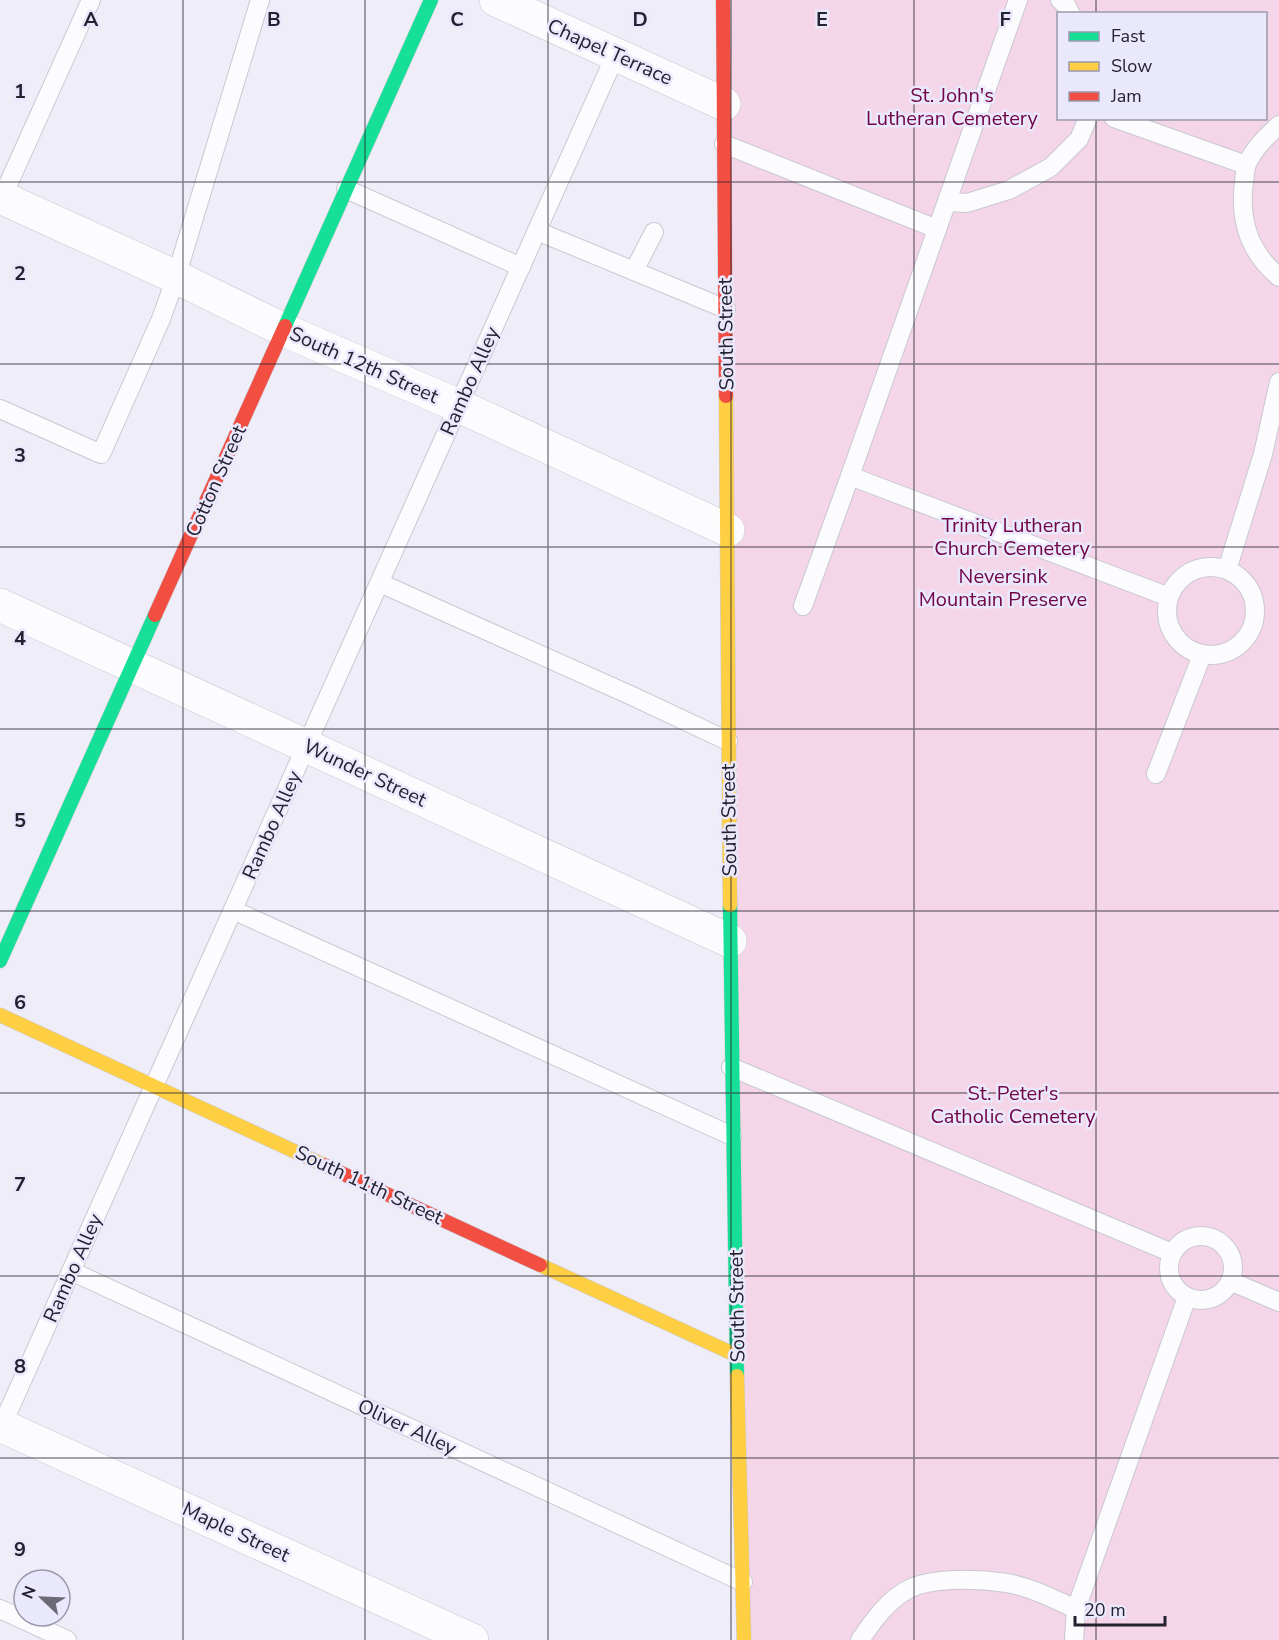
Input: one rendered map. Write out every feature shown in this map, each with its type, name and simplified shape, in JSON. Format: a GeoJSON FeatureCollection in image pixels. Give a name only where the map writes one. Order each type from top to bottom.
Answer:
{"type":"FeatureCollection","features":[{"type":"Feature","properties":{"kind":"street","name":"Cotton Street"},"geometry":{"type":"LineString","coordinates":[[0,961],[431,0]]}},
{"type":"Feature","properties":{"kind":"street","name":"Chapel Terrace"},"geometry":{"type":"LineString","coordinates":[[496,0],[724,104]]}},
{"type":"Feature","properties":{"kind":"street","name":"South Street"},"geometry":{"type":"LineString","coordinates":[[723,0],[731,1067],[744,1640]]}},
{"type":"Feature","properties":{"kind":"street","name":"South 12th Street"},"geometry":{"type":"LineString","coordinates":[[1,197],[176,277],[284,330],[459,406],[728,530]]}},
{"type":"Feature","properties":{"kind":"street","name":"Wunder Street"},"geometry":{"type":"LineString","coordinates":[[0,605],[730,941]]}},
{"type":"Feature","properties":{"kind":"street","name":"South 11th Street"},"geometry":{"type":"LineString","coordinates":[[0,1015],[738,1356]]}},
{"type":"Feature","properties":{"kind":"street","name":"Maple Street"},"geometry":{"type":"LineString","coordinates":[[1,1427],[472,1640]]}},
{"type":"Feature","properties":{"kind":"lane"},"geometry":{"type":"LineString","coordinates":[[1,197],[91,0]]}},
{"type":"Feature","properties":{"kind":"lane"},"geometry":{"type":"LineString","coordinates":[[0,409],[101,454],[161,319],[176,277],[260,0]]}},
{"type":"Feature","properties":{"kind":"lane"},"geometry":{"type":"LineString","coordinates":[[803,606],[1018,0]]}},
{"type":"Feature","properties":{"kind":"lane"},"geometry":{"type":"LineString","coordinates":[[1060,0],[1070,12]]}},
{"type":"Feature","properties":{"kind":"lane","name":"Rambo Alley"},"geometry":{"type":"LineString","coordinates":[[1,1427],[616,54]]}},
{"type":"Feature","properties":{"kind":"lane"},"geometry":{"type":"LineString","coordinates":[[947,202],[967,203],[1009,190],[1051,167],[1079,139],[1087,120]]}},
{"type":"Feature","properties":{"kind":"lane"},"geometry":{"type":"LineString","coordinates":[[1120,120],[1246,165]]}},
{"type":"Feature","properties":{"kind":"lane"},"geometry":{"type":"LineString","coordinates":[[1279,124],[1262,141],[1246,165],[1241,202],[1247,235],[1264,265],[1279,277]]}},
{"type":"Feature","properties":{"kind":"lane"},"geometry":{"type":"LineString","coordinates":[[724,144],[937,229]]}},
{"type":"Feature","properties":{"kind":"lane"},"geometry":{"type":"LineString","coordinates":[[346,189],[521,267]]}},
{"type":"Feature","properties":{"kind":"lane"},"geometry":{"type":"LineString","coordinates":[[537,231],[726,309]]}},
{"type":"Feature","properties":{"kind":"lane"},"geometry":{"type":"LineString","coordinates":[[634,271],[654,232]]}},
{"type":"Feature","properties":{"kind":"lane"},"geometry":{"type":"LineString","coordinates":[[1227,570],[1263,454],[1279,382]]}},
{"type":"Feature","properties":{"kind":"lane"},"geometry":{"type":"LineString","coordinates":[[849,476],[1169,597]]}},
{"type":"Feature","properties":{"kind":"lane"},"geometry":{"type":"LineString","coordinates":[[1213,567],[1227,570],[1248,588],[1254,601],[1255,615],[1251,629],[1243,642],[1231,651],[1217,655],[1202,655],[1188,649],[1177,640],[1169,627],[1167,612],[1169,597],[1181,580],[1199,569],[1213,567]]}},
{"type":"Feature","properties":{"kind":"lane"},"geometry":{"type":"LineString","coordinates":[[380,583],[728,741]]}},
{"type":"Feature","properties":{"kind":"lane"},"geometry":{"type":"LineString","coordinates":[[1156,774],[1202,655]]}},
{"type":"Feature","properties":{"kind":"lane"},"geometry":{"type":"LineString","coordinates":[[233,910],[732,1136]]}},
{"type":"Feature","properties":{"kind":"lane"},"geometry":{"type":"LineString","coordinates":[[731,1067],[1172,1253]]}},
{"type":"Feature","properties":{"kind":"lane"},"geometry":{"type":"LineString","coordinates":[[1198,1236],[1219,1242],[1227,1250],[1231,1260],[1233,1270],[1230,1281],[1225,1289],[1207,1300],[1187,1297],[1172,1283],[1169,1263],[1172,1253],[1188,1239],[1198,1236]]}},
{"type":"Feature","properties":{"kind":"lane","name":"Oliver Alley"},"geometry":{"type":"LineString","coordinates":[[71,1271],[742,1582]]}},
{"type":"Feature","properties":{"kind":"lane"},"geometry":{"type":"LineString","coordinates":[[1230,1281],[1279,1302]]}},
{"type":"Feature","properties":{"kind":"lane"},"geometry":{"type":"LineString","coordinates":[[1074,1640],[1076,1609],[1187,1297]]}},
{"type":"Feature","properties":{"kind":"lane"},"geometry":{"type":"LineString","coordinates":[[860,1640],[878,1613],[910,1588],[942,1580],[1008,1583],[1037,1592],[1076,1609]]}},
{"type":"Feature","properties":{"kind":"lane"},"geometry":{"type":"LineString","coordinates":[[0,1609],[67,1640]]}},
{"type":"Feature","properties":{"kind":"green space","name":"Neversink Mountain Preserve"},"geometry":{"type":"Polygon","coordinates":[[[723,0],[1279,0],[1279,1640],[744,1640],[723,0]]]}},
{"type":"Feature","properties":{"kind":"traffic: fast"},"geometry":{"type":"LineString","coordinates":[[285,326],[431,0]]}},
{"type":"Feature","properties":{"kind":"traffic: fast"},"geometry":{"type":"LineString","coordinates":[[0,961],[155,615]]}},
{"type":"Feature","properties":{"kind":"traffic: fast"},"geometry":{"type":"LineString","coordinates":[[730,905],[737,1376]]}},
{"type":"Feature","properties":{"kind":"traffic: slow"},"geometry":{"type":"LineString","coordinates":[[726,396],[730,905]]}},
{"type":"Feature","properties":{"kind":"traffic: slow"},"geometry":{"type":"LineString","coordinates":[[0,1015],[324,1165]]}},
{"type":"Feature","properties":{"kind":"traffic: slow"},"geometry":{"type":"LineString","coordinates":[[540,1265],[738,1356]]}},
{"type":"Feature","properties":{"kind":"traffic: slow"},"geometry":{"type":"LineString","coordinates":[[737,1376],[744,1640]]}},
{"type":"Feature","properties":{"kind":"traffic: jam"},"geometry":{"type":"LineString","coordinates":[[723,0],[726,396]]}},
{"type":"Feature","properties":{"kind":"traffic: jam"},"geometry":{"type":"LineString","coordinates":[[155,615],[285,326]]}},
{"type":"Feature","properties":{"kind":"traffic: jam"},"geometry":{"type":"LineString","coordinates":[[324,1165],[540,1265]]}},
{"type":"Feature","properties":{"kind":"park label","name":"St. John's Lutheran Cemetery"},"geometry":{"type":"Point","coordinates":[952,106]}},
{"type":"Feature","properties":{"kind":"park label","name":"Trinity Lutheran Church Cemetery"},"geometry":{"type":"Point","coordinates":[1012,536]}},
{"type":"Feature","properties":{"kind":"park label","name":"St. Peter's Catholic Cemetery"},"geometry":{"type":"Point","coordinates":[1013,1104]}}]}
